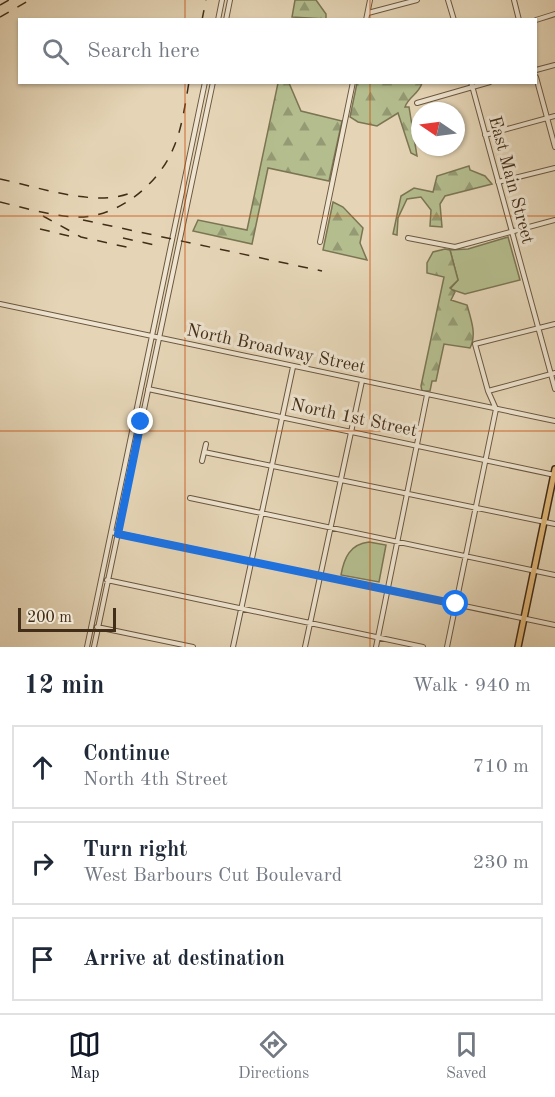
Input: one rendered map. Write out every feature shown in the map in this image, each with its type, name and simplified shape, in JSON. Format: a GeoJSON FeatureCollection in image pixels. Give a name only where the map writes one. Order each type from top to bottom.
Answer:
{"type":"FeatureCollection","features":[{"type":"Feature","properties":{"kind":"main road"},"geometry":{"type":"LineString","coordinates":[[518,647],[555,473]]}},
{"type":"Feature","properties":{"kind":"street"},"geometry":{"type":"LineString","coordinates":[[218,18],[222,0]]}},
{"type":"Feature","properties":{"kind":"street"},"geometry":{"type":"LineString","coordinates":[[227,18],[230,0]]}},
{"type":"Feature","properties":{"kind":"street"},"geometry":{"type":"LineString","coordinates":[[367,18],[370,0]]}},
{"type":"Feature","properties":{"kind":"street"},"geometry":{"type":"LineString","coordinates":[[368,13],[417,0]]}},
{"type":"Feature","properties":{"kind":"street"},"geometry":{"type":"LineString","coordinates":[[448,0],[453,18]]}},
{"type":"Feature","properties":{"kind":"street"},"geometry":{"type":"LineString","coordinates":[[514,0],[518,18]]}},
{"type":"Feature","properties":{"kind":"street"},"geometry":{"type":"LineString","coordinates":[[220,12],[228,14]]}},
{"type":"Feature","properties":{"kind":"street"},"geometry":{"type":"LineString","coordinates":[[537,20],[555,14]]}},
{"type":"Feature","properties":{"kind":"street"},"geometry":{"type":"LineString","coordinates":[[537,70],[555,65]]}},
{"type":"Feature","properties":{"kind":"street"},"geometry":{"type":"LineString","coordinates":[[537,81],[555,147]]}},
{"type":"Feature","properties":{"kind":"street"},"geometry":{"type":"LineString","coordinates":[[87,647],[205,84]]}},
{"type":"Feature","properties":{"kind":"street"},"geometry":{"type":"LineString","coordinates":[[94,647],[213,84]]}},
{"type":"Feature","properties":{"kind":"street"},"geometry":{"type":"LineString","coordinates":[[320,242],[351,84]]}},
{"type":"Feature","properties":{"kind":"street"},"geometry":{"type":"LineString","coordinates":[[420,102],[472,85]]}},
{"type":"Feature","properties":{"kind":"street","name":"East Main Street"},"geometry":{"type":"LineString","coordinates":[[472,85],[538,328],[553,374],[555,389]]}},
{"type":"Feature","properties":{"kind":"street"},"geometry":{"type":"LineString","coordinates":[[485,135],[555,116]]}},
{"type":"Feature","properties":{"kind":"street"},"geometry":{"type":"LineString","coordinates":[[498,182],[555,168]]}},
{"type":"Feature","properties":{"kind":"street"},"geometry":{"type":"LineString","coordinates":[[185,177],[193,179]]}},
{"type":"Feature","properties":{"kind":"street"},"geometry":{"type":"LineString","coordinates":[[408,238],[455,247],[555,220]]}},
{"type":"Feature","properties":{"kind":"street"},"geometry":{"type":"LineString","coordinates":[[169,255],[177,256]]}},
{"type":"Feature","properties":{"kind":"street","name":"North Broadway Street"},"geometry":{"type":"LineString","coordinates":[[0,304],[555,422]]}},
{"type":"Feature","properties":{"kind":"street"},"geometry":{"type":"LineString","coordinates":[[447,647],[496,409],[488,391],[475,344],[555,324]]}},
{"type":"Feature","properties":{"kind":"street"},"geometry":{"type":"LineString","coordinates":[[233,647],[293,367]]}},
{"type":"Feature","properties":{"kind":"street"},"geometry":{"type":"LineString","coordinates":[[488,391],[553,374]]}},
{"type":"Feature","properties":{"kind":"street"},"geometry":{"type":"LineString","coordinates":[[305,647],[362,380]]}},
{"type":"Feature","properties":{"kind":"street","name":"North 1st Street"},"geometry":{"type":"LineString","coordinates":[[148,389],[555,473]]}},
{"type":"Feature","properties":{"kind":"street"},"geometry":{"type":"LineString","coordinates":[[376,647],[428,395]]}},
{"type":"Feature","properties":{"kind":"street"},"geometry":{"type":"LineString","coordinates":[[202,460],[206,444]]}},
{"type":"Feature","properties":{"kind":"street"},"geometry":{"type":"LineString","coordinates":[[128,451],[135,453]]}},
{"type":"Feature","properties":{"kind":"street"},"geometry":{"type":"LineString","coordinates":[[204,452],[555,524]]}},
{"type":"Feature","properties":{"kind":"street"},"geometry":{"type":"LineString","coordinates":[[122,482],[128,484]]}},
{"type":"Feature","properties":{"kind":"street"},"geometry":{"type":"LineString","coordinates":[[190,498],[555,575]]}},
{"type":"Feature","properties":{"kind":"street"},"geometry":{"type":"LineString","coordinates":[[111,532],[555,625]]}},
{"type":"Feature","properties":{"kind":"street"},"geometry":{"type":"LineString","coordinates":[[102,579],[423,647]]}},
{"type":"Feature","properties":{"kind":"street"},"geometry":{"type":"LineString","coordinates":[[92,626],[193,647]]}},
{"type":"Feature","properties":{"kind":"green space"},"geometry":{"type":"Polygon","coordinates":[[[295,0],[316,0],[326,14],[326,18],[292,17],[295,0]]]}},
{"type":"Feature","properties":{"kind":"green space"},"geometry":{"type":"Polygon","coordinates":[[[278,84],[289,84],[301,111],[342,121],[329,181],[268,168],[252,244],[193,231],[198,220],[247,230],[278,84]]]}},
{"type":"Feature","properties":{"kind":"green space"},"geometry":{"type":"Polygon","coordinates":[[[357,84],[421,84],[405,107],[409,107],[411,119],[411,153],[398,113],[377,126],[358,122],[350,117],[357,84]]]}},
{"type":"Feature","properties":{"kind":"green space"},"geometry":{"type":"Polygon","coordinates":[[[469,166],[470,170],[485,176],[492,184],[445,196],[440,204],[442,227],[430,226],[431,210],[421,197],[407,199],[398,218],[397,235],[393,234],[401,196],[414,188],[433,192],[437,176],[469,166]]]}},
{"type":"Feature","properties":{"kind":"green space"},"geometry":{"type":"Polygon","coordinates":[[[333,202],[343,207],[363,228],[360,243],[367,260],[323,250],[333,202]]]}},
{"type":"Feature","properties":{"kind":"green space"},"geometry":{"type":"Polygon","coordinates":[[[508,237],[520,280],[465,294],[450,289],[458,280],[450,250],[468,249],[508,237]]]}},
{"type":"Feature","properties":{"kind":"green space"},"geometry":{"type":"Polygon","coordinates":[[[450,250],[458,280],[450,288],[455,292],[451,300],[467,305],[473,327],[473,338],[470,348],[444,344],[436,381],[432,381],[430,391],[422,391],[421,386],[444,277],[427,273],[427,263],[433,252],[450,250]]]}},
{"type":"Feature","properties":{"kind":"green space"},"geometry":{"type":"Polygon","coordinates":[[[362,543],[386,545],[379,582],[341,575],[349,553],[362,543]]]}},
{"type":"Feature","properties":{"kind":"railway"},"geometry":{"type":"LineString","coordinates":[[0,5],[9,0]]}},
{"type":"Feature","properties":{"kind":"railway"},"geometry":{"type":"LineString","coordinates":[[0,17],[30,0]]}},
{"type":"Feature","properties":{"kind":"railway"},"geometry":{"type":"LineString","coordinates":[[202,18],[206,0]]}},
{"type":"Feature","properties":{"kind":"railway"},"geometry":{"type":"LineString","coordinates":[[0,202],[77,217],[107,212],[134,197],[157,175],[173,149],[183,117],[189,84]]}},
{"type":"Feature","properties":{"kind":"railway"},"geometry":{"type":"LineString","coordinates":[[0,179],[86,197],[104,198],[135,191]]}},
{"type":"Feature","properties":{"kind":"railway"},"geometry":{"type":"LineString","coordinates":[[43,216],[81,237],[135,249]]}},
{"type":"Feature","properties":{"kind":"railway"},"geometry":{"type":"LineString","coordinates":[[83,220],[322,271]]}},
{"type":"Feature","properties":{"kind":"railway"},"geometry":{"type":"LineString","coordinates":[[40,229],[69,236]]}},
{"type":"Feature","properties":{"kind":"railway"},"geometry":{"type":"LineString","coordinates":[[123,238],[159,246]]}},
{"type":"Feature","properties":{"kind":"route"},"geometry":{"type":"LineString","coordinates":[[141,422],[118,534],[456,604]]}}]}
